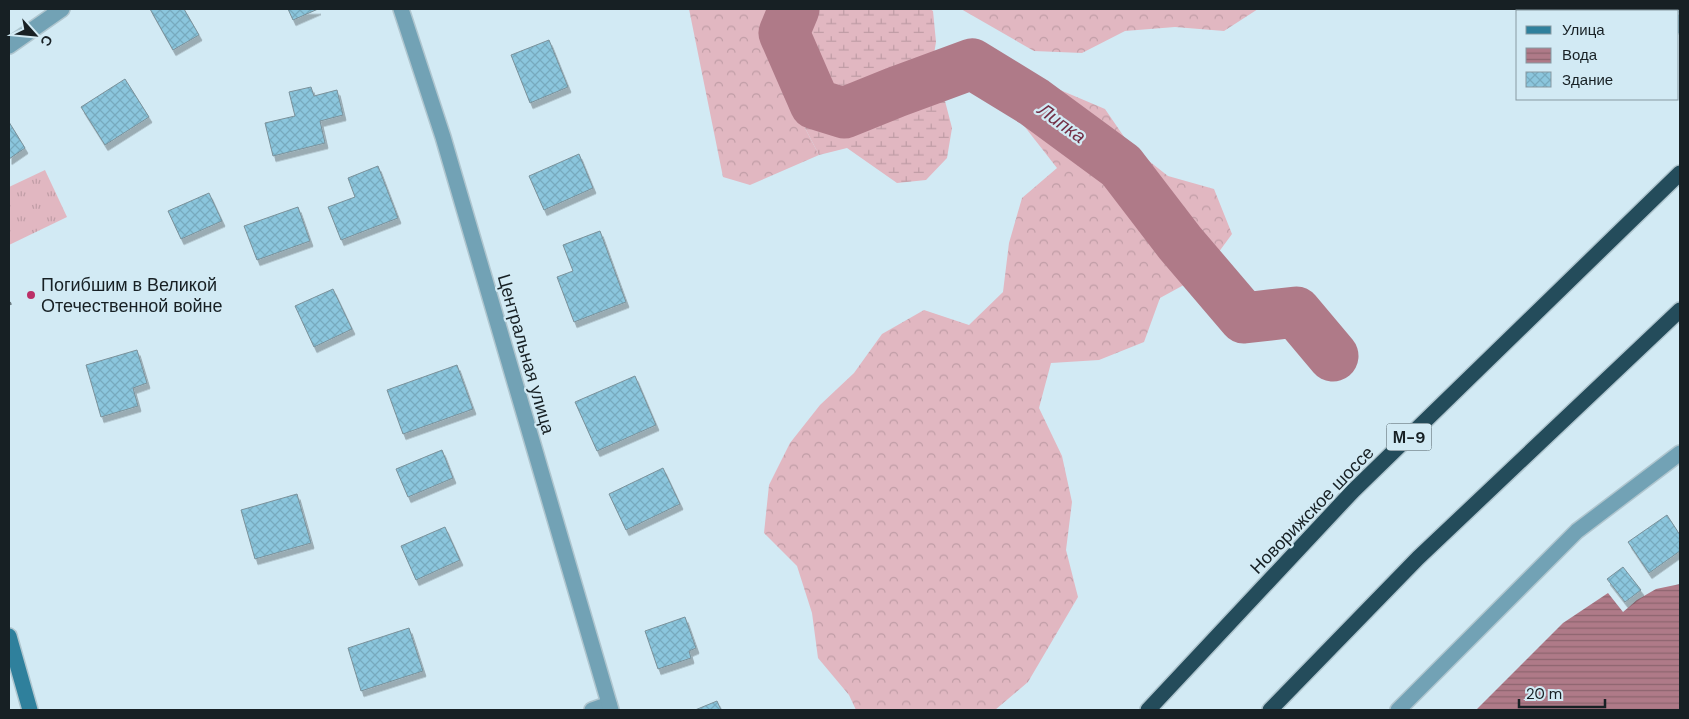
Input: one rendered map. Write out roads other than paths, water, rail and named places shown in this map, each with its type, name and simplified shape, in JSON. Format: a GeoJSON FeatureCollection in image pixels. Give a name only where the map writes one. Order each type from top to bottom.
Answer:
{"type":"FeatureCollection","features":[{"type":"Feature","properties":{"kind":"highway","name":"Новорижское шоссе"},"geometry":{"type":"LineString","coordinates":[[1148,710],[1353,492],[1680,173]]}},
{"type":"Feature","properties":{"kind":"highway"},"geometry":{"type":"LineString","coordinates":[[1270,710],[1418,558],[1680,310]]}},
{"type":"Feature","properties":{"kind":"street"},"geometry":{"type":"LineString","coordinates":[[9,46],[62,9]]}},
{"type":"Feature","properties":{"kind":"street","name":"Центральная улица"},"geometry":{"type":"LineString","coordinates":[[401,9],[443,137],[610,707]]}},
{"type":"Feature","properties":{"kind":"street"},"geometry":{"type":"LineString","coordinates":[[1398,710],[1577,530],[1680,453]]}},
{"type":"Feature","properties":{"kind":"street"},"geometry":{"type":"LineString","coordinates":[[9,636],[30,710]]}},
{"type":"Feature","properties":{"kind":"street"},"geometry":{"type":"LineString","coordinates":[[592,710],[610,707]]}},
{"type":"Feature","properties":{"kind":"water"},"geometry":{"type":"Polygon","coordinates":[[[1680,584],[1680,710],[1476,710],[1563,623],[1608,593],[1623,612],[1637,600],[1656,589],[1680,584]]]}},
{"type":"Feature","properties":{"kind":"waterway","name":"Липка"},"geometry":{"type":"LineString","coordinates":[[794,9],[784,33],[815,104],[844,113],[972,64],[1034,102],[1121,166],[1180,243],[1244,318],[1296,312],[1333,356]]}},
{"type":"Feature","properties":{"kind":"place","name":"Погибшим в Великой Отечественной войне"},"geometry":{"type":"Point","coordinates":[31,295]}}]}
